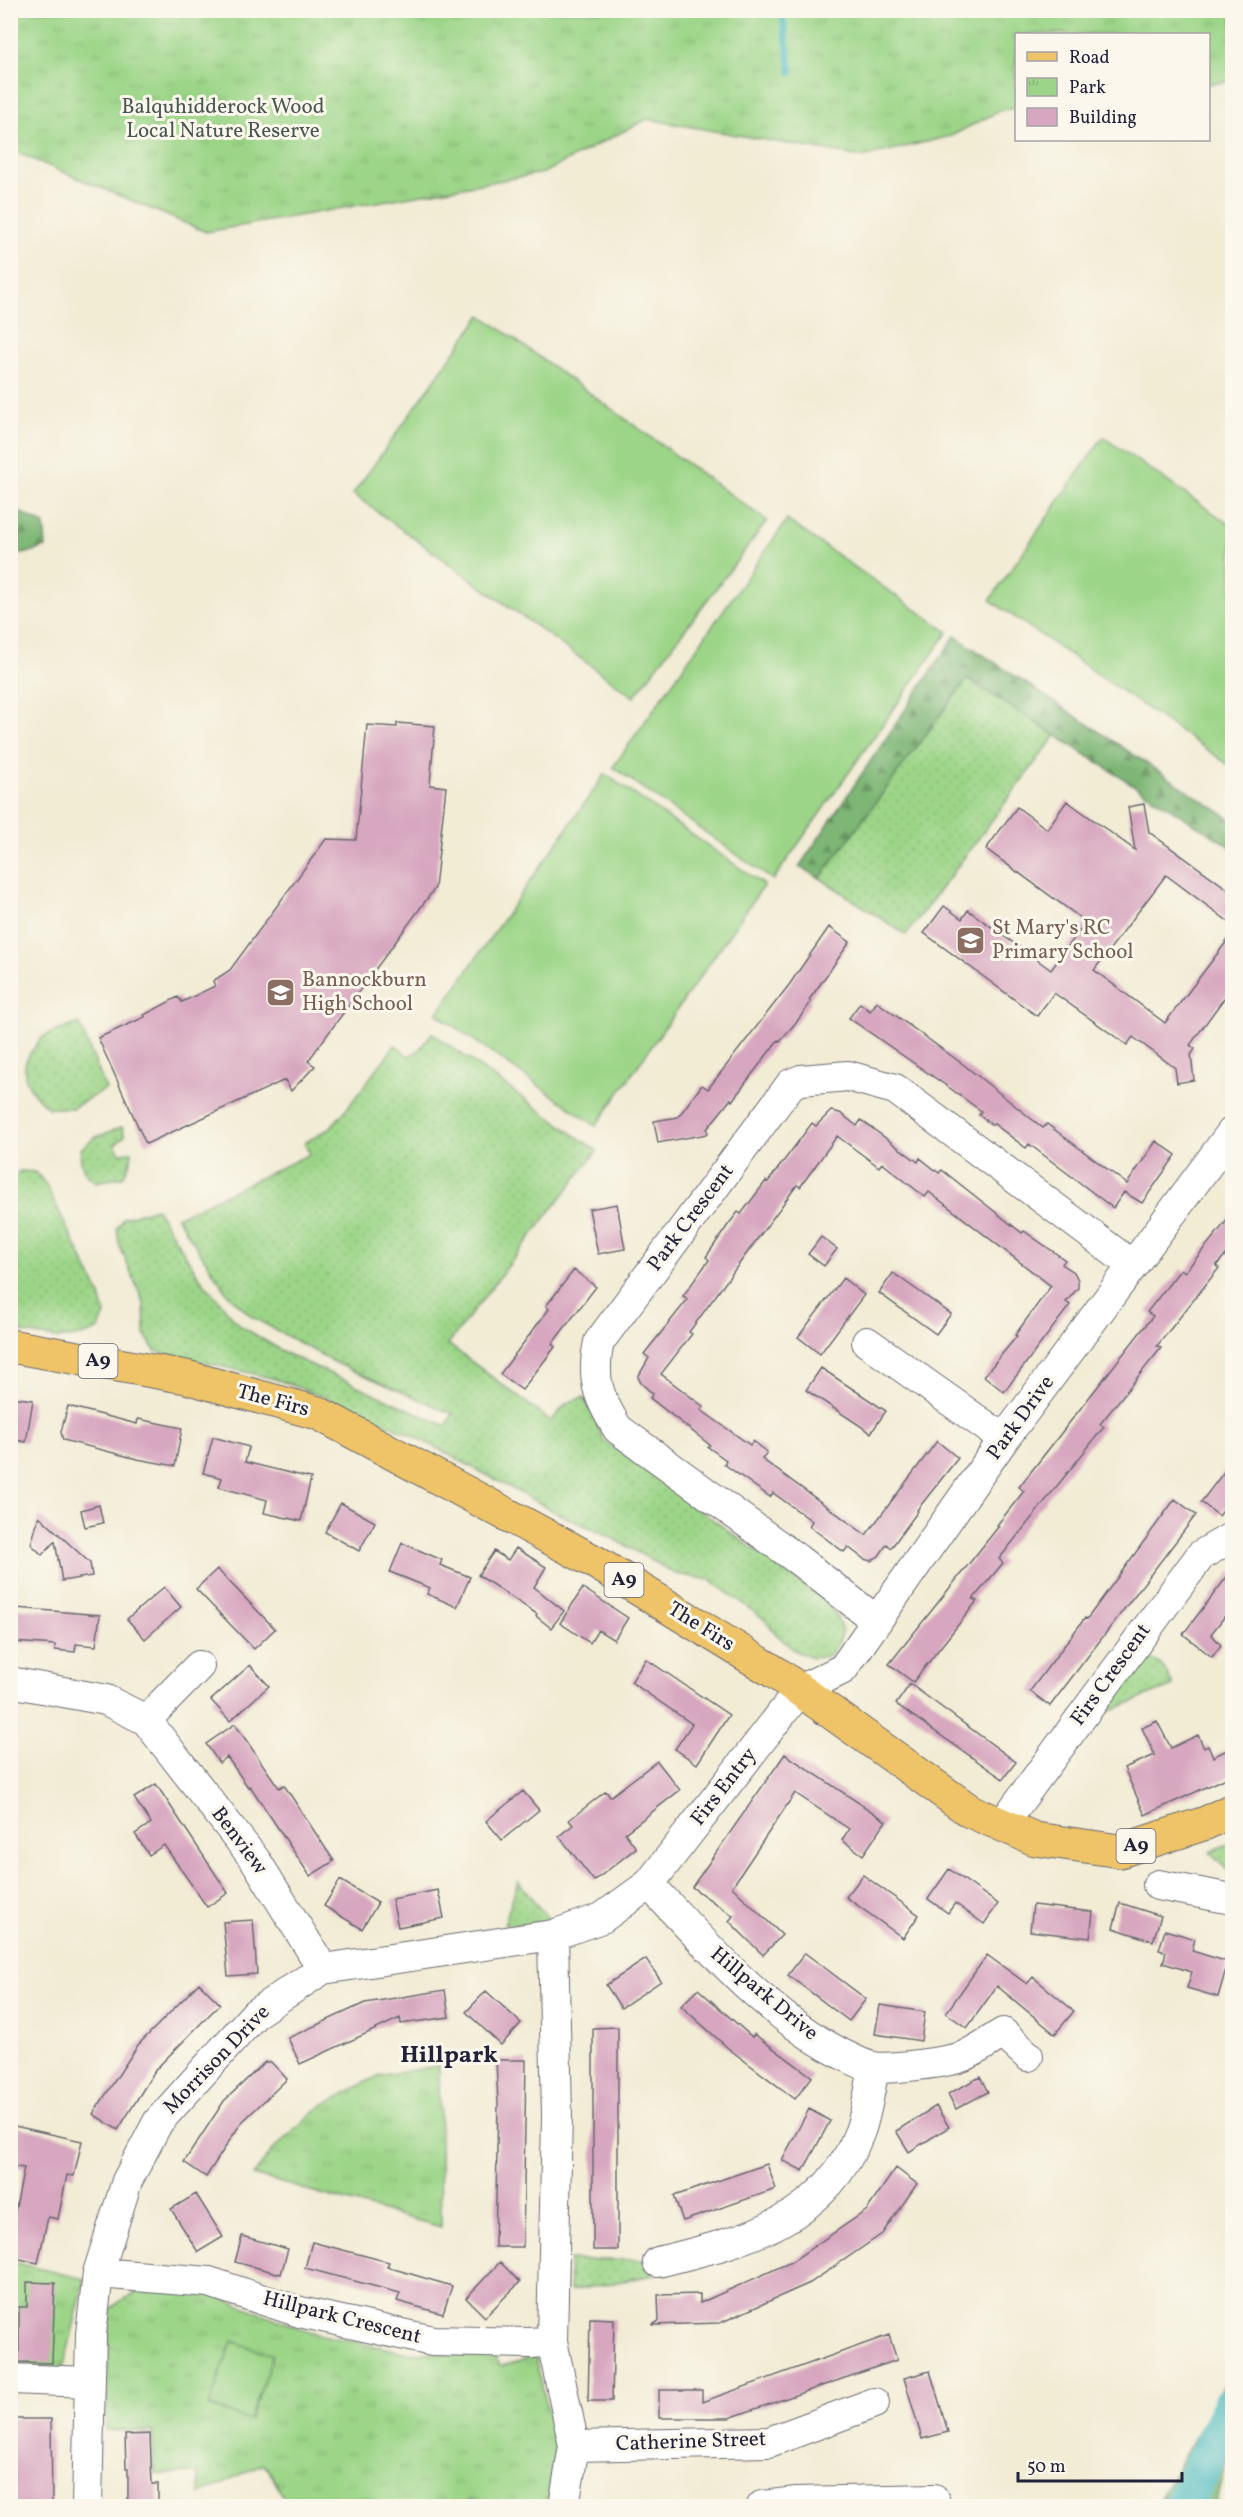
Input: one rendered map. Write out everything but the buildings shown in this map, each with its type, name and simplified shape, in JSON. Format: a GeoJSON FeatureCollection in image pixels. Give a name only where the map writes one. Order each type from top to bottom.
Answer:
{"type":"FeatureCollection","features":[{"type":"Feature","properties":{"kind":"main road","name":"The Firs"},"geometry":{"type":"LineString","coordinates":[[10,1346],[186,1377],[318,1413],[595,1562],[800,1690],[970,1811],[1001,1827],[1035,1839],[1119,1851],[1206,1823],[1233,1810]]}},
{"type":"Feature","properties":{"kind":"street","name":"Park Crescent"},"geometry":{"type":"LineString","coordinates":[[877,1621],[797,1559],[618,1429],[596,1384],[594,1365],[599,1342],[791,1084],[801,1080],[848,1076],[895,1089],[1132,1265]]}},
{"type":"Feature","properties":{"kind":"street","name":"Park Drive"},"geometry":{"type":"LineString","coordinates":[[800,1690],[843,1669],[1004,1439],[1233,1132]]}},
{"type":"Feature","properties":{"kind":"street"},"geometry":{"type":"LineString","coordinates":[[867,1342],[1004,1439]]}},
{"type":"Feature","properties":{"kind":"street","name":"Firs Crescent"},"geometry":{"type":"LineString","coordinates":[[1001,1827],[1201,1555],[1233,1537]]}},
{"type":"Feature","properties":{"kind":"street"},"geometry":{"type":"LineString","coordinates":[[146,1720],[199,1666]]}},
{"type":"Feature","properties":{"kind":"street","name":"Benview"},"geometry":{"type":"LineString","coordinates":[[11,1686],[106,1700],[146,1720],[256,1862],[323,1969]]}},
{"type":"Feature","properties":{"kind":"street","name":"Firs Entry"},"geometry":{"type":"LineString","coordinates":[[649,1884],[800,1690]]}},
{"type":"Feature","properties":{"kind":"street","name":"Morrison Drive"},"geometry":{"type":"LineString","coordinates":[[87,2506],[89,2382],[98,2273],[127,2181],[158,2122],[256,2013],[323,1969],[554,1935],[602,1918],[649,1884]]}},
{"type":"Feature","properties":{"kind":"street","name":"Hillpark Drive"},"geometry":{"type":"LineString","coordinates":[[649,1884],[718,1958],[788,2019],[819,2042],[874,2067],[904,2068],[962,2058],[1003,2033],[1028,2056]]}},
{"type":"Feature","properties":{"kind":"street"},"geometry":{"type":"LineString","coordinates":[[1158,1885],[1233,1899]]}},
{"type":"Feature","properties":{"kind":"street"},"geometry":{"type":"LineString","coordinates":[[554,1935],[556,2116],[552,2341],[574,2446],[564,2506]]}},
{"type":"Feature","properties":{"kind":"street"},"geometry":{"type":"LineString","coordinates":[[658,2262],[727,2245],[775,2226],[809,2204],[840,2172],[861,2130],[874,2067]]}},
{"type":"Feature","properties":{"kind":"street","name":"Hillpark Crescent"},"geometry":{"type":"LineString","coordinates":[[98,2273],[209,2282],[300,2312],[434,2341],[531,2343],[552,2341]]}},
{"type":"Feature","properties":{"kind":"street"},"geometry":{"type":"LineString","coordinates":[[10,2379],[89,2382]]}},
{"type":"Feature","properties":{"kind":"street","name":"Catherine Street"},"geometry":{"type":"LineString","coordinates":[[574,2446],[769,2442],[874,2403]]}},
{"type":"Feature","properties":{"kind":"street"},"geometry":{"type":"LineString","coordinates":[[762,2506],[797,2502],[934,2499]]}},
{"type":"Feature","properties":{"kind":"green space","name":"Balquhidderock Wood Local Nature Reserve"},"geometry":{"type":"Polygon","coordinates":[[[10,11],[1232,11],[1232,81],[1210,84],[1210,33],[1015,33],[1015,108],[1001,110],[951,136],[862,157],[647,119],[543,173],[206,232],[11,150],[10,11]]]}},
{"type":"Feature","properties":{"kind":"green space"},"geometry":{"type":"Polygon","coordinates":[[[481,315],[767,521],[634,697],[353,494],[481,315]]]}},
{"type":"Feature","properties":{"kind":"green space"},"geometry":{"type":"Polygon","coordinates":[[[1103,437],[1232,526],[1232,767],[990,600],[1103,437]]]}},
{"type":"Feature","properties":{"kind":"green space"},"geometry":{"type":"Polygon","coordinates":[[[17,511],[44,524],[46,547],[24,554],[11,553],[11,521],[17,511]]]}},
{"type":"Feature","properties":{"kind":"green space"},"geometry":{"type":"Polygon","coordinates":[[[787,520],[948,632],[773,880],[613,767],[787,520]]]}},
{"type":"Feature","properties":{"kind":"green space"},"geometry":{"type":"Polygon","coordinates":[[[955,636],[1232,820],[1232,848],[967,679],[820,878],[799,867],[955,636]]]}},
{"type":"Feature","properties":{"kind":"green space"},"geometry":{"type":"Polygon","coordinates":[[[967,678],[1056,735],[906,935],[820,878],[967,678]]]}},
{"type":"Feature","properties":{"kind":"green space"},"geometry":{"type":"Polygon","coordinates":[[[605,774],[764,885],[596,1126],[437,1014],[605,774]]]}},
{"type":"Feature","properties":{"kind":"green space"},"geometry":{"type":"Polygon","coordinates":[[[79,1023],[106,1089],[72,1108],[48,1108],[35,1095],[26,1080],[25,1065],[28,1056],[43,1037],[79,1023]]]}},
{"type":"Feature","properties":{"kind":"green space"},"geometry":{"type":"Polygon","coordinates":[[[432,1033],[597,1151],[448,1344],[551,1421],[567,1403],[584,1397],[604,1440],[830,1605],[842,1631],[839,1642],[829,1656],[812,1658],[794,1650],[776,1634],[765,1620],[710,1580],[676,1574],[603,1533],[565,1517],[420,1439],[345,1405],[275,1379],[155,1351],[145,1335],[144,1304],[119,1244],[117,1228],[124,1218],[156,1208],[199,1277],[239,1325],[287,1354],[446,1426],[453,1414],[336,1363],[252,1317],[227,1293],[177,1217],[310,1154],[304,1143],[329,1129],[395,1045],[408,1056],[417,1052],[432,1033]]]}},
{"type":"Feature","properties":{"kind":"green space"},"geometry":{"type":"Polygon","coordinates":[[[122,1127],[125,1136],[115,1144],[120,1153],[132,1152],[123,1177],[96,1182],[83,1168],[81,1149],[94,1138],[122,1127]]]}},
{"type":"Feature","properties":{"kind":"green space"},"geometry":{"type":"Polygon","coordinates":[[[20,1171],[36,1172],[46,1185],[100,1295],[105,1314],[99,1329],[77,1337],[66,1338],[45,1337],[11,1330],[11,1177],[20,1171]]]}},
{"type":"Feature","properties":{"kind":"green space"},"geometry":{"type":"Polygon","coordinates":[[[1143,1658],[1159,1663],[1173,1686],[1091,1718],[1143,1658]]]}},
{"type":"Feature","properties":{"kind":"green space"},"geometry":{"type":"Polygon","coordinates":[[[1232,1842],[1232,1874],[1210,1852],[1232,1842]]]}},
{"type":"Feature","properties":{"kind":"green space"},"geometry":{"type":"Polygon","coordinates":[[[518,1881],[550,1921],[504,1925],[518,1881]]]}},
{"type":"Feature","properties":{"kind":"green space"},"geometry":{"type":"Polygon","coordinates":[[[439,2066],[441,2227],[253,2175],[273,2150],[321,2106],[378,2076],[439,2066]]]}},
{"type":"Feature","properties":{"kind":"green space"},"geometry":{"type":"Polygon","coordinates":[[[569,2260],[647,2260],[654,2275],[570,2291],[569,2260]]]}},
{"type":"Feature","properties":{"kind":"green space"},"geometry":{"type":"Polygon","coordinates":[[[11,2262],[85,2279],[62,2374],[11,2373],[11,2262]]]}},
{"type":"Feature","properties":{"kind":"green space"},"geometry":{"type":"Polygon","coordinates":[[[141,2289],[212,2294],[312,2333],[404,2352],[493,2356],[501,2366],[535,2357],[556,2443],[547,2506],[488,2506],[470,2499],[469,2506],[288,2506],[268,2468],[262,2464],[201,2494],[197,2473],[155,2474],[153,2432],[106,2430],[109,2309],[141,2289]]]}},
{"type":"Feature","properties":{"kind":"green space"},"geometry":{"type":"Polygon","coordinates":[[[232,2341],[273,2355],[250,2420],[209,2406],[232,2341]]]}},
{"type":"Feature","properties":{"kind":"green space"},"geometry":{"type":"Polygon","coordinates":[[[1232,2371],[1232,2453],[1225,2467],[1215,2506],[1156,2506],[1232,2371]]]}},
{"type":"Feature","properties":{"kind":"waterway"},"geometry":{"type":"LineString","coordinates":[[782,10],[791,72]]}},
{"type":"Feature","properties":{"kind":"waterway"},"geometry":{"type":"LineString","coordinates":[[1183,2506],[1232,2406]]}},
{"type":"Feature","properties":{"kind":"place","name":"St Mary's RC Primary School"},"geometry":{"type":"Point","coordinates":[971,940]}},
{"type":"Feature","properties":{"kind":"place","name":"Bannockburn High School"},"geometry":{"type":"Point","coordinates":[281,992]}},
{"type":"Feature","properties":{"kind":"district","name":"Hillpark"},"geometry":{"type":"Point","coordinates":[449,2056]}}]}
